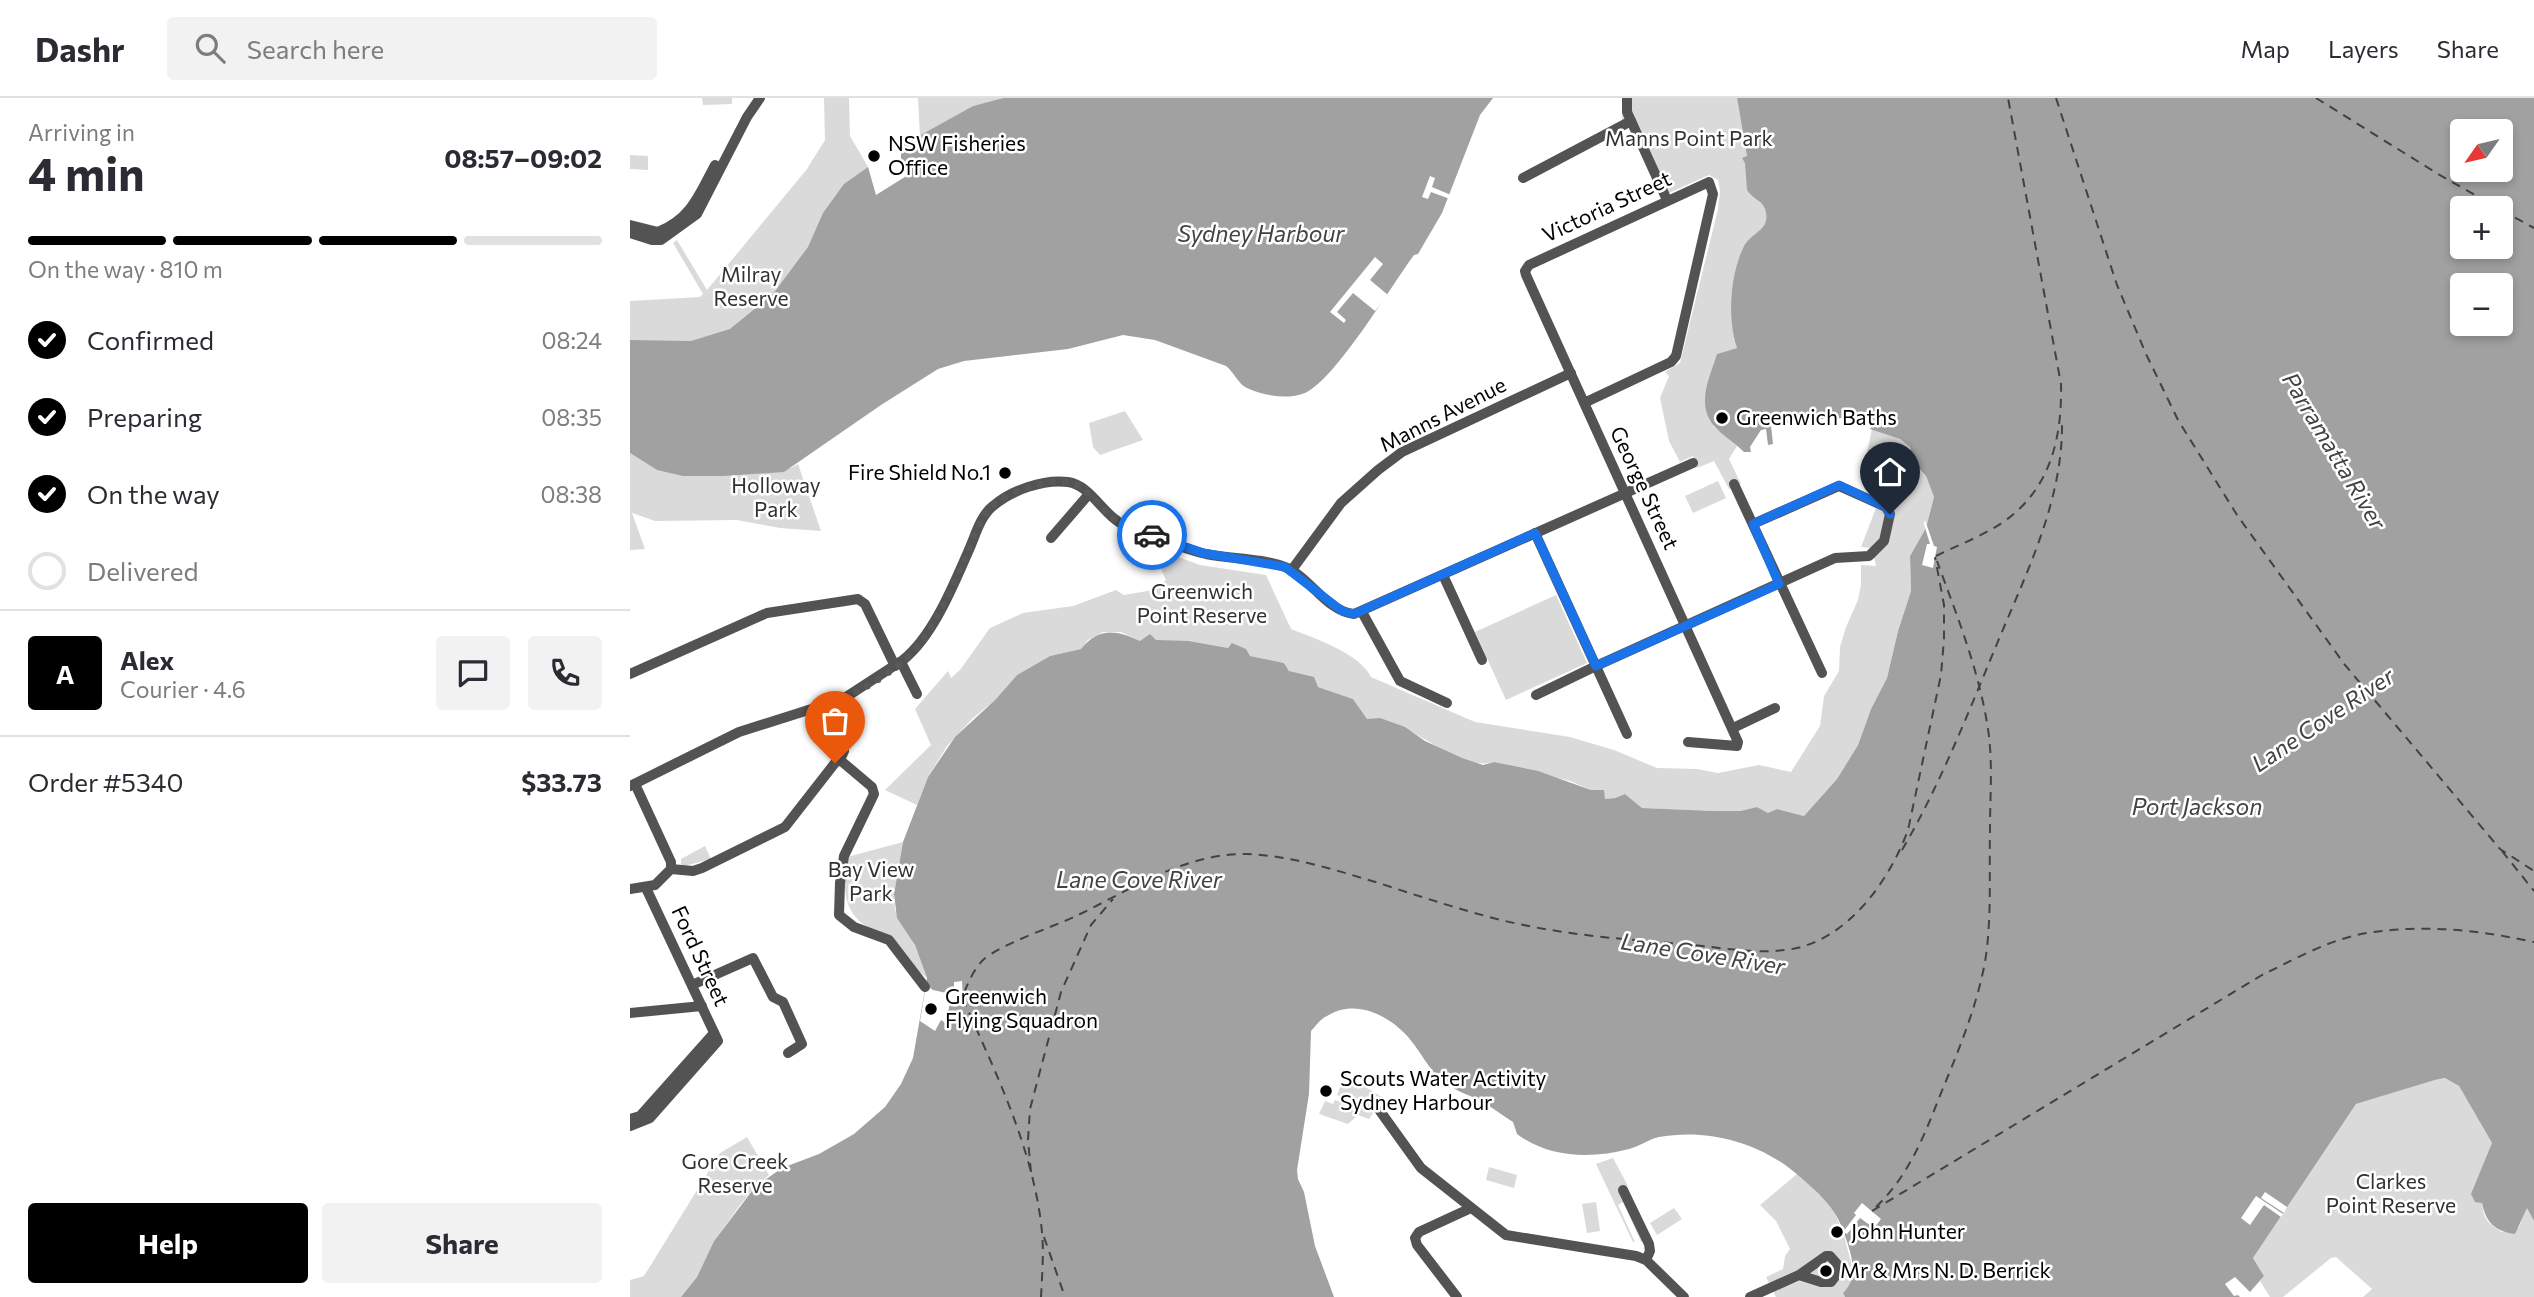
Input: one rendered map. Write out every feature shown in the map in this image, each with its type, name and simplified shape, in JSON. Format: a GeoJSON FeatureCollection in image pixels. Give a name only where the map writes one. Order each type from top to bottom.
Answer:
{"type":"FeatureCollection","features":[{"type":"Feature","properties":{"kind":"street"},"geometry":{"type":"LineString","coordinates":[[630,233],[659,240],[696,216],[747,117],[760,98]]}},
{"type":"Feature","properties":{"kind":"street"},"geometry":{"type":"LineString","coordinates":[[1627,98],[1626,112],[1667,200]]}},
{"type":"Feature","properties":{"kind":"street"},"geometry":{"type":"LineString","coordinates":[[630,225],[659,231],[690,211],[732,132],[747,117]]}},
{"type":"Feature","properties":{"kind":"street"},"geometry":{"type":"LineString","coordinates":[[1523,178],[1631,121]]}},
{"type":"Feature","properties":{"kind":"street","name":"Victoria Street"},"geometry":{"type":"LineString","coordinates":[[1529,265],[1702,184],[1711,184],[1713,194],[1676,356],[1671,362],[1584,403]]}},
{"type":"Feature","properties":{"kind":"street","name":"George Street"},"geometry":{"type":"LineString","coordinates":[[1529,265],[1525,271],[1526,275],[1733,728]]}},
{"type":"Feature","properties":{"kind":"street","name":"Manns Avenue"},"geometry":{"type":"LineString","coordinates":[[1291,571],[1341,503],[1402,452],[1571,373]]}},
{"type":"Feature","properties":{"kind":"street"},"geometry":{"type":"LineString","coordinates":[[630,889],[646,888],[662,880],[671,869],[671,862],[632,785],[738,732],[835,702],[912,654],[955,581],[983,519],[994,505],[1031,486],[1071,482],[1124,525],[1203,553],[1277,565],[1291,571],[1342,611],[1354,614],[1693,463]]}},
{"type":"Feature","properties":{"kind":"street"},"geometry":{"type":"LineString","coordinates":[[1734,484],[1822,673]]}},
{"type":"Feature","properties":{"kind":"street"},"geometry":{"type":"LineString","coordinates":[[1536,695],[1839,557],[1866,557],[1884,541],[1890,512],[1886,507],[1843,486],[1832,487],[1753,524]]}},
{"type":"Feature","properties":{"kind":"street"},"geometry":{"type":"LineString","coordinates":[[1051,538],[1089,494]]}},
{"type":"Feature","properties":{"kind":"street"},"geometry":{"type":"LineString","coordinates":[[1535,533],[1627,734]]}},
{"type":"Feature","properties":{"kind":"street"},"geometry":{"type":"LineString","coordinates":[[1443,575],[1482,660]]}},
{"type":"Feature","properties":{"kind":"street"},"geometry":{"type":"LineString","coordinates":[[630,674],[767,613],[858,599],[865,604],[917,694]]}},
{"type":"Feature","properties":{"kind":"street"},"geometry":{"type":"LineString","coordinates":[[1362,612],[1400,681],[1447,703]]}},
{"type":"Feature","properties":{"kind":"street"},"geometry":{"type":"LineString","coordinates":[[671,869],[693,871],[702,868],[785,827],[840,760],[844,751],[835,702]]}},
{"type":"Feature","properties":{"kind":"street"},"geometry":{"type":"LineString","coordinates":[[1688,742],[1737,746],[1733,728],[1775,708]]}},
{"type":"Feature","properties":{"kind":"street"},"geometry":{"type":"LineString","coordinates":[[840,760],[872,787],[874,794],[844,856],[839,915],[854,928],[889,940],[925,986]]}},
{"type":"Feature","properties":{"kind":"street","name":"Ford Street"},"geometry":{"type":"LineString","coordinates":[[646,888],[716,1037]]}},
{"type":"Feature","properties":{"kind":"street"},"geometry":{"type":"LineString","coordinates":[[692,985],[753,958],[773,997],[783,1002],[802,1044],[788,1053]]}},
{"type":"Feature","properties":{"kind":"street"},"geometry":{"type":"LineString","coordinates":[[630,1013],[702,1006]]}},
{"type":"Feature","properties":{"kind":"street"},"geometry":{"type":"LineString","coordinates":[[630,1119],[640,1116],[716,1037]]}},
{"type":"Feature","properties":{"kind":"street"},"geometry":{"type":"LineString","coordinates":[[630,1126],[650,1118],[716,1037]]}},
{"type":"Feature","properties":{"kind":"street"},"geometry":{"type":"LineString","coordinates":[[1380,1111],[1421,1168],[1506,1235],[1631,1254],[1646,1260],[1684,1297]]}},
{"type":"Feature","properties":{"kind":"street"},"geometry":{"type":"LineString","coordinates":[[1623,1190],[1649,1244],[1650,1251],[1646,1260]]}},
{"type":"Feature","properties":{"kind":"street"},"geometry":{"type":"LineString","coordinates":[[1457,1297],[1417,1245],[1415,1238],[1419,1232],[1471,1208]]}},
{"type":"Feature","properties":{"kind":"street"},"geometry":{"type":"LineString","coordinates":[[1750,1297],[1799,1275]]}},
{"type":"Feature","properties":{"kind":"green space"},"geometry":{"type":"Polygon","coordinates":[[[702,98],[732,98],[732,104],[703,105],[702,98]]]}},
{"type":"Feature","properties":{"kind":"green space","name":"Milray Reserve"},"geometry":{"type":"Polygon","coordinates":[[[824,98],[849,98],[850,136],[868,167],[845,184],[807,251],[754,322],[676,349],[630,347],[630,301],[700,297],[703,294],[673,243],[677,240],[707,290],[807,169],[825,140],[824,98]]]}},
{"type":"Feature","properties":{"kind":"green space"},"geometry":{"type":"Polygon","coordinates":[[[918,98],[1003,98],[973,106],[920,137],[918,98]]]}},
{"type":"Feature","properties":{"kind":"green space","name":"Manns Point Park"},"geometry":{"type":"Polygon","coordinates":[[[1622,98],[1737,98],[1747,156],[1747,190],[1764,206],[1766,222],[1746,243],[1735,272],[1731,311],[1737,348],[1717,354],[1713,426],[1737,446],[1729,459],[1741,484],[1729,489],[1714,461],[1697,468],[1693,456],[1680,462],[1669,441],[1660,398],[1669,376],[1665,372],[1680,363],[1718,209],[1718,180],[1709,175],[1669,193],[1635,122],[1622,123],[1622,98]]]}},
{"type":"Feature","properties":{"kind":"green space"},"geometry":{"type":"Polygon","coordinates":[[[630,155],[648,156],[648,170],[630,169],[630,155]]]}},
{"type":"Feature","properties":{"kind":"green space"},"geometry":{"type":"Polygon","coordinates":[[[1125,411],[1143,440],[1100,455],[1093,447],[1089,423],[1125,411]]]}},
{"type":"Feature","properties":{"kind":"green space","name":"Greenwich Point Reserve"},"geometry":{"type":"Polygon","coordinates":[[[1872,429],[1900,439],[1910,447],[1915,464],[1926,476],[1934,497],[1926,528],[1910,556],[1911,591],[1887,678],[1871,709],[1858,745],[1837,779],[1804,816],[1777,809],[1768,813],[1757,807],[1740,811],[1642,808],[1625,794],[1605,799],[1603,790],[1591,790],[1570,781],[1494,762],[1479,763],[1463,759],[1399,726],[1367,720],[1353,699],[1318,687],[1289,671],[1284,663],[1250,656],[1233,643],[1228,648],[1189,641],[1140,641],[1121,632],[1103,632],[1088,640],[1081,649],[1050,656],[1017,675],[947,746],[928,777],[917,805],[885,790],[931,745],[915,709],[948,671],[951,678],[960,670],[990,628],[1023,613],[1073,606],[1116,590],[1124,595],[1153,590],[1166,580],[1151,547],[1200,565],[1266,575],[1291,629],[1347,654],[1365,668],[1371,677],[1475,722],[1570,737],[1614,750],[1657,768],[1697,769],[1718,773],[1759,765],[1791,772],[1820,726],[1824,696],[1839,671],[1840,647],[1858,600],[1861,565],[1876,566],[1872,548],[1861,547],[1876,508],[1881,486],[1862,476],[1872,429]]]}},
{"type":"Feature","properties":{"kind":"green space","name":"Holloway Park"},"geometry":{"type":"Polygon","coordinates":[[[630,453],[657,470],[791,468],[798,464],[821,531],[780,528],[737,520],[655,521],[632,513],[645,549],[630,550],[630,453]]]}},
{"type":"Feature","properties":{"kind":"green space"},"geometry":{"type":"Polygon","coordinates":[[[1718,481],[1726,498],[1693,513],[1685,496],[1718,481]]]}},
{"type":"Feature","properties":{"kind":"green space"},"geometry":{"type":"Polygon","coordinates":[[[1556,595],[1587,663],[1506,700],[1475,632],[1556,595]]]}},
{"type":"Feature","properties":{"kind":"green space","name":"Bay View Park"},"geometry":{"type":"Polygon","coordinates":[[[903,842],[894,894],[895,910],[915,945],[927,978],[890,943],[863,924],[847,902],[847,857],[903,842]]]}},
{"type":"Feature","properties":{"kind":"green space"},"geometry":{"type":"Polygon","coordinates":[[[705,846],[711,859],[684,866],[681,864],[681,859],[705,846]]]}},
{"type":"Feature","properties":{"kind":"green space"},"geometry":{"type":"Polygon","coordinates":[[[1341,1071],[1383,1098],[1369,1119],[1358,1115],[1348,1124],[1319,1114],[1325,1101],[1333,1104],[1335,1100],[1340,1102],[1341,1097],[1337,1095],[1344,1077],[1341,1071]]]}},
{"type":"Feature","properties":{"kind":"green space","name":"Clarkes Point Reserve"},"geometry":{"type":"Polygon","coordinates":[[[2445,1078],[2459,1086],[2492,1143],[2482,1190],[2486,1219],[2502,1232],[2519,1227],[2527,1207],[2534,1221],[2534,1297],[2363,1297],[2372,1289],[2336,1257],[2331,1258],[2283,1297],[2270,1297],[2260,1281],[2264,1276],[2253,1258],[2356,1104],[2445,1078]]]}},
{"type":"Feature","properties":{"kind":"green space","name":"Gore Creek Reserve"},"geometry":{"type":"Polygon","coordinates":[[[747,1137],[769,1175],[740,1205],[714,1241],[697,1277],[681,1297],[630,1297],[630,1280],[644,1276],[720,1153],[747,1137]]]}},
{"type":"Feature","properties":{"kind":"green space"},"geometry":{"type":"Polygon","coordinates":[[[1613,1158],[1628,1186],[1622,1189],[1644,1240],[1641,1242],[1623,1202],[1618,1205],[1633,1242],[1596,1164],[1613,1158]]]}},
{"type":"Feature","properties":{"kind":"green space"},"geometry":{"type":"Polygon","coordinates":[[[1489,1167],[1517,1175],[1514,1188],[1486,1180],[1489,1167]]]}},
{"type":"Feature","properties":{"kind":"green space"},"geometry":{"type":"Polygon","coordinates":[[[1797,1174],[1831,1205],[1843,1232],[1854,1274],[1850,1286],[1843,1293],[1845,1297],[1776,1297],[1766,1277],[1783,1269],[1785,1256],[1790,1249],[1776,1221],[1760,1205],[1797,1174]]]}},
{"type":"Feature","properties":{"kind":"green space"},"geometry":{"type":"Polygon","coordinates":[[[1596,1202],[1600,1231],[1587,1233],[1582,1204],[1596,1202]]]}},
{"type":"Feature","properties":{"kind":"green space"},"geometry":{"type":"Polygon","coordinates":[[[1674,1208],[1682,1219],[1657,1235],[1650,1223],[1674,1208]]]}},
{"type":"Feature","properties":{"kind":"water","name":"Sydney Harbour"},"geometry":{"type":"Polygon","coordinates":[[[1003,98],[1493,98],[1480,115],[1442,213],[1418,254],[1414,255],[1332,370],[1305,393],[1284,397],[1254,391],[1244,386],[1226,366],[1155,340],[1123,335],[1068,349],[964,361],[938,369],[784,472],[683,476],[657,470],[630,453],[630,340],[691,341],[730,329],[773,294],[808,247],[823,213],[844,184],[868,167],[876,195],[908,175],[901,161],[901,146],[973,106],[1003,98]]]}},
{"type":"Feature","properties":{"kind":"water","name":"Port Jackson"},"geometry":{"type":"Polygon","coordinates":[[[1737,98],[2534,98],[2534,1221],[2527,1208],[2515,1234],[2502,1231],[2489,1221],[2482,1203],[2475,1202],[2471,1194],[2492,1143],[2459,1086],[2445,1078],[2356,1104],[2253,1258],[2264,1276],[2250,1292],[2235,1277],[2225,1284],[2234,1296],[2240,1297],[1845,1297],[1843,1293],[1853,1272],[1847,1241],[1836,1215],[1826,1201],[1784,1164],[1734,1141],[1696,1135],[1659,1137],[1629,1149],[1600,1154],[1571,1154],[1543,1148],[1517,1134],[1513,1122],[1443,1081],[1409,1038],[1392,1022],[1371,1012],[1349,1009],[1325,1017],[1311,1031],[1309,1094],[1297,1170],[1315,1246],[1334,1297],[681,1297],[697,1277],[714,1241],[755,1187],[782,1168],[819,1154],[854,1134],[885,1107],[901,1084],[913,1058],[927,978],[915,945],[897,918],[894,894],[903,842],[928,777],[955,737],[996,699],[1017,675],[1050,656],[1081,649],[1101,634],[1116,633],[1140,641],[1150,634],[1156,640],[1189,641],[1228,648],[1232,643],[1246,649],[1250,656],[1284,663],[1289,671],[1314,677],[1318,687],[1353,699],[1367,719],[1380,718],[1405,727],[1425,741],[1483,765],[1494,762],[1538,771],[1591,790],[1604,790],[1605,799],[1625,794],[1642,808],[1740,811],[1757,807],[1768,813],[1777,809],[1804,816],[1837,779],[1858,745],[1871,709],[1887,678],[1911,591],[1910,556],[1926,528],[1934,497],[1926,476],[1915,464],[1910,447],[1900,439],[1870,429],[1872,426],[1862,422],[1837,418],[1771,426],[1773,444],[1768,445],[1766,429],[1761,430],[1750,447],[1751,452],[1744,452],[1718,430],[1709,418],[1706,391],[1717,354],[1737,348],[1731,311],[1735,271],[1746,243],[1766,222],[1764,206],[1747,190],[1745,163],[1742,158],[1747,156],[1737,98]]]}},
{"type":"Feature","properties":{"kind":"pier"},"geometry":{"type":"Polygon","coordinates":[[[1430,176],[1435,178],[1432,187],[1451,195],[1450,199],[1431,192],[1428,199],[1422,197],[1430,176]]]}},
{"type":"Feature","properties":{"kind":"pier"},"geometry":{"type":"Polygon","coordinates":[[[1375,257],[1383,264],[1370,280],[1388,295],[1375,311],[1353,293],[1337,312],[1346,320],[1344,323],[1330,312],[1375,257]]]}},
{"type":"Feature","properties":{"kind":"pier"},"geometry":{"type":"Polygon","coordinates":[[[1925,520],[1934,546],[1937,547],[1933,568],[1922,565],[1927,544],[1930,544],[1925,520]]]}},
{"type":"Feature","properties":{"kind":"pier"},"geometry":{"type":"Polygon","coordinates":[[[962,981],[963,1002],[949,1003],[949,1009],[945,1013],[954,1019],[950,1026],[941,1020],[935,1031],[920,1021],[926,985],[933,990],[951,994],[954,991],[954,982],[962,981]]]}},
{"type":"Feature","properties":{"kind":"pier"},"geometry":{"type":"Polygon","coordinates":[[[2265,1192],[2287,1207],[2284,1213],[2261,1198],[2265,1192]]]}},
{"type":"Feature","properties":{"kind":"pier"},"geometry":{"type":"Polygon","coordinates":[[[2256,1196],[2283,1214],[2281,1217],[2264,1205],[2250,1225],[2241,1218],[2256,1196]]]}},
{"type":"Feature","properties":{"kind":"pier"},"geometry":{"type":"Polygon","coordinates":[[[1862,1203],[1881,1219],[1874,1228],[1860,1218],[1847,1234],[1843,1232],[1856,1215],[1854,1213],[1862,1203]]]}},
{"type":"Feature","properties":{"kind":"ferry route"},"geometry":{"type":"LineString","coordinates":[[1936,556],[1988,531],[2016,512],[2029,499],[2047,470],[2060,420],[2061,384],[2008,98]]}},
{"type":"Feature","properties":{"kind":"ferry route"},"geometry":{"type":"LineString","coordinates":[[2056,98],[2117,285],[2178,420],[2237,515],[2345,665],[2500,849],[2534,871]]}},
{"type":"Feature","properties":{"kind":"ferry route"},"geometry":{"type":"LineString","coordinates":[[2316,98],[2477,196]]}},
{"type":"Feature","properties":{"kind":"ferry route"},"geometry":{"type":"LineString","coordinates":[[2513,217],[2534,228]]}},
{"type":"Feature","properties":{"kind":"ferry route"},"geometry":{"type":"LineString","coordinates":[[1902,850],[1951,752],[2040,540],[2056,482],[2062,422]]}},
{"type":"Feature","properties":{"kind":"ferry route"},"geometry":{"type":"LineString","coordinates":[[1041,1297],[1042,1232],[1031,1171],[1011,1112],[962,997],[983,960],[1013,942],[1074,917],[1157,875],[1201,860],[1223,855],[1247,854],[1316,865],[1489,917],[1561,932],[1747,951],[1785,950],[1807,945],[1827,936],[1862,907],[1889,870],[1908,830],[1941,675],[1944,605],[1935,557]]}},
{"type":"Feature","properties":{"kind":"ferry route"},"geometry":{"type":"LineString","coordinates":[[1876,1207],[1906,1170],[1927,1128],[1971,1015],[1987,946],[1991,779],[1988,729],[1973,664],[1937,561]]}},
{"type":"Feature","properties":{"kind":"ferry route"},"geometry":{"type":"LineString","coordinates":[[2502,851],[2534,891]]}},
{"type":"Feature","properties":{"kind":"ferry route"},"geometry":{"type":"LineString","coordinates":[[1031,1172],[1028,1140],[1030,1109],[1061,992],[1091,925],[1113,899]]}},
{"type":"Feature","properties":{"kind":"ferry route"},"geometry":{"type":"LineString","coordinates":[[1872,1211],[2262,975],[2326,945],[2367,933],[2410,929],[2492,934],[2534,942]]}},
{"type":"Feature","properties":{"kind":"ferry route"},"geometry":{"type":"LineString","coordinates":[[1044,1237],[1065,1297]]}},
{"type":"Feature","properties":{"kind":"way so far"},"geometry":{"type":"LineString","coordinates":[[835,763],[840,760],[844,751],[835,702],[912,654],[955,581],[987,511],[994,505],[1031,486],[1071,482],[1089,494],[1115,520],[1152,535]]}},
{"type":"Feature","properties":{"kind":"place","name":"NSW Fisheries Office"},"geometry":{"type":"Point","coordinates":[874,156]}},
{"type":"Feature","properties":{"kind":"place","name":"Greenwich Baths"},"geometry":{"type":"Point","coordinates":[1722,418]}},
{"type":"Feature","properties":{"kind":"place","name":"Fire Shield No.1"},"geometry":{"type":"Point","coordinates":[1005,473]}},
{"type":"Feature","properties":{"kind":"place","name":"Greenwich Flying Squadron"},"geometry":{"type":"Point","coordinates":[931,1009]}},
{"type":"Feature","properties":{"kind":"place","name":"Scouts Water Activity Sydney Harbour"},"geometry":{"type":"Point","coordinates":[1326,1091]}},
{"type":"Feature","properties":{"kind":"place","name":"John Hunter"},"geometry":{"type":"Point","coordinates":[1837,1232]}},
{"type":"Feature","properties":{"kind":"place","name":"Mr & Mrs N. D. Berrick"},"geometry":{"type":"Point","coordinates":[1826,1271]}},
{"type":"Feature","properties":{"kind":"route"},"geometry":{"type":"LineString","coordinates":[[1152,535],[1203,553],[1285,567],[1342,611],[1354,614],[1535,533],[1596,666],[1779,584],[1753,524],[1839,485],[1886,507],[1890,514]]}},
{"type":"Feature","properties":{"kind":"water label","name":"Parramatta River"},"geometry":{"type":"Point","coordinates":[2334,451]}},
{"type":"Feature","properties":{"kind":"water label","name":"Lane Cove River"},"geometry":{"type":"Point","coordinates":[2323,720]}},
{"type":"Feature","properties":{"kind":"water label","name":"Lane Cove River"},"geometry":{"type":"Point","coordinates":[1139,880]}},
{"type":"Feature","properties":{"kind":"water label","name":"Lane Cove River"},"geometry":{"type":"Point","coordinates":[1703,954]}}]}
